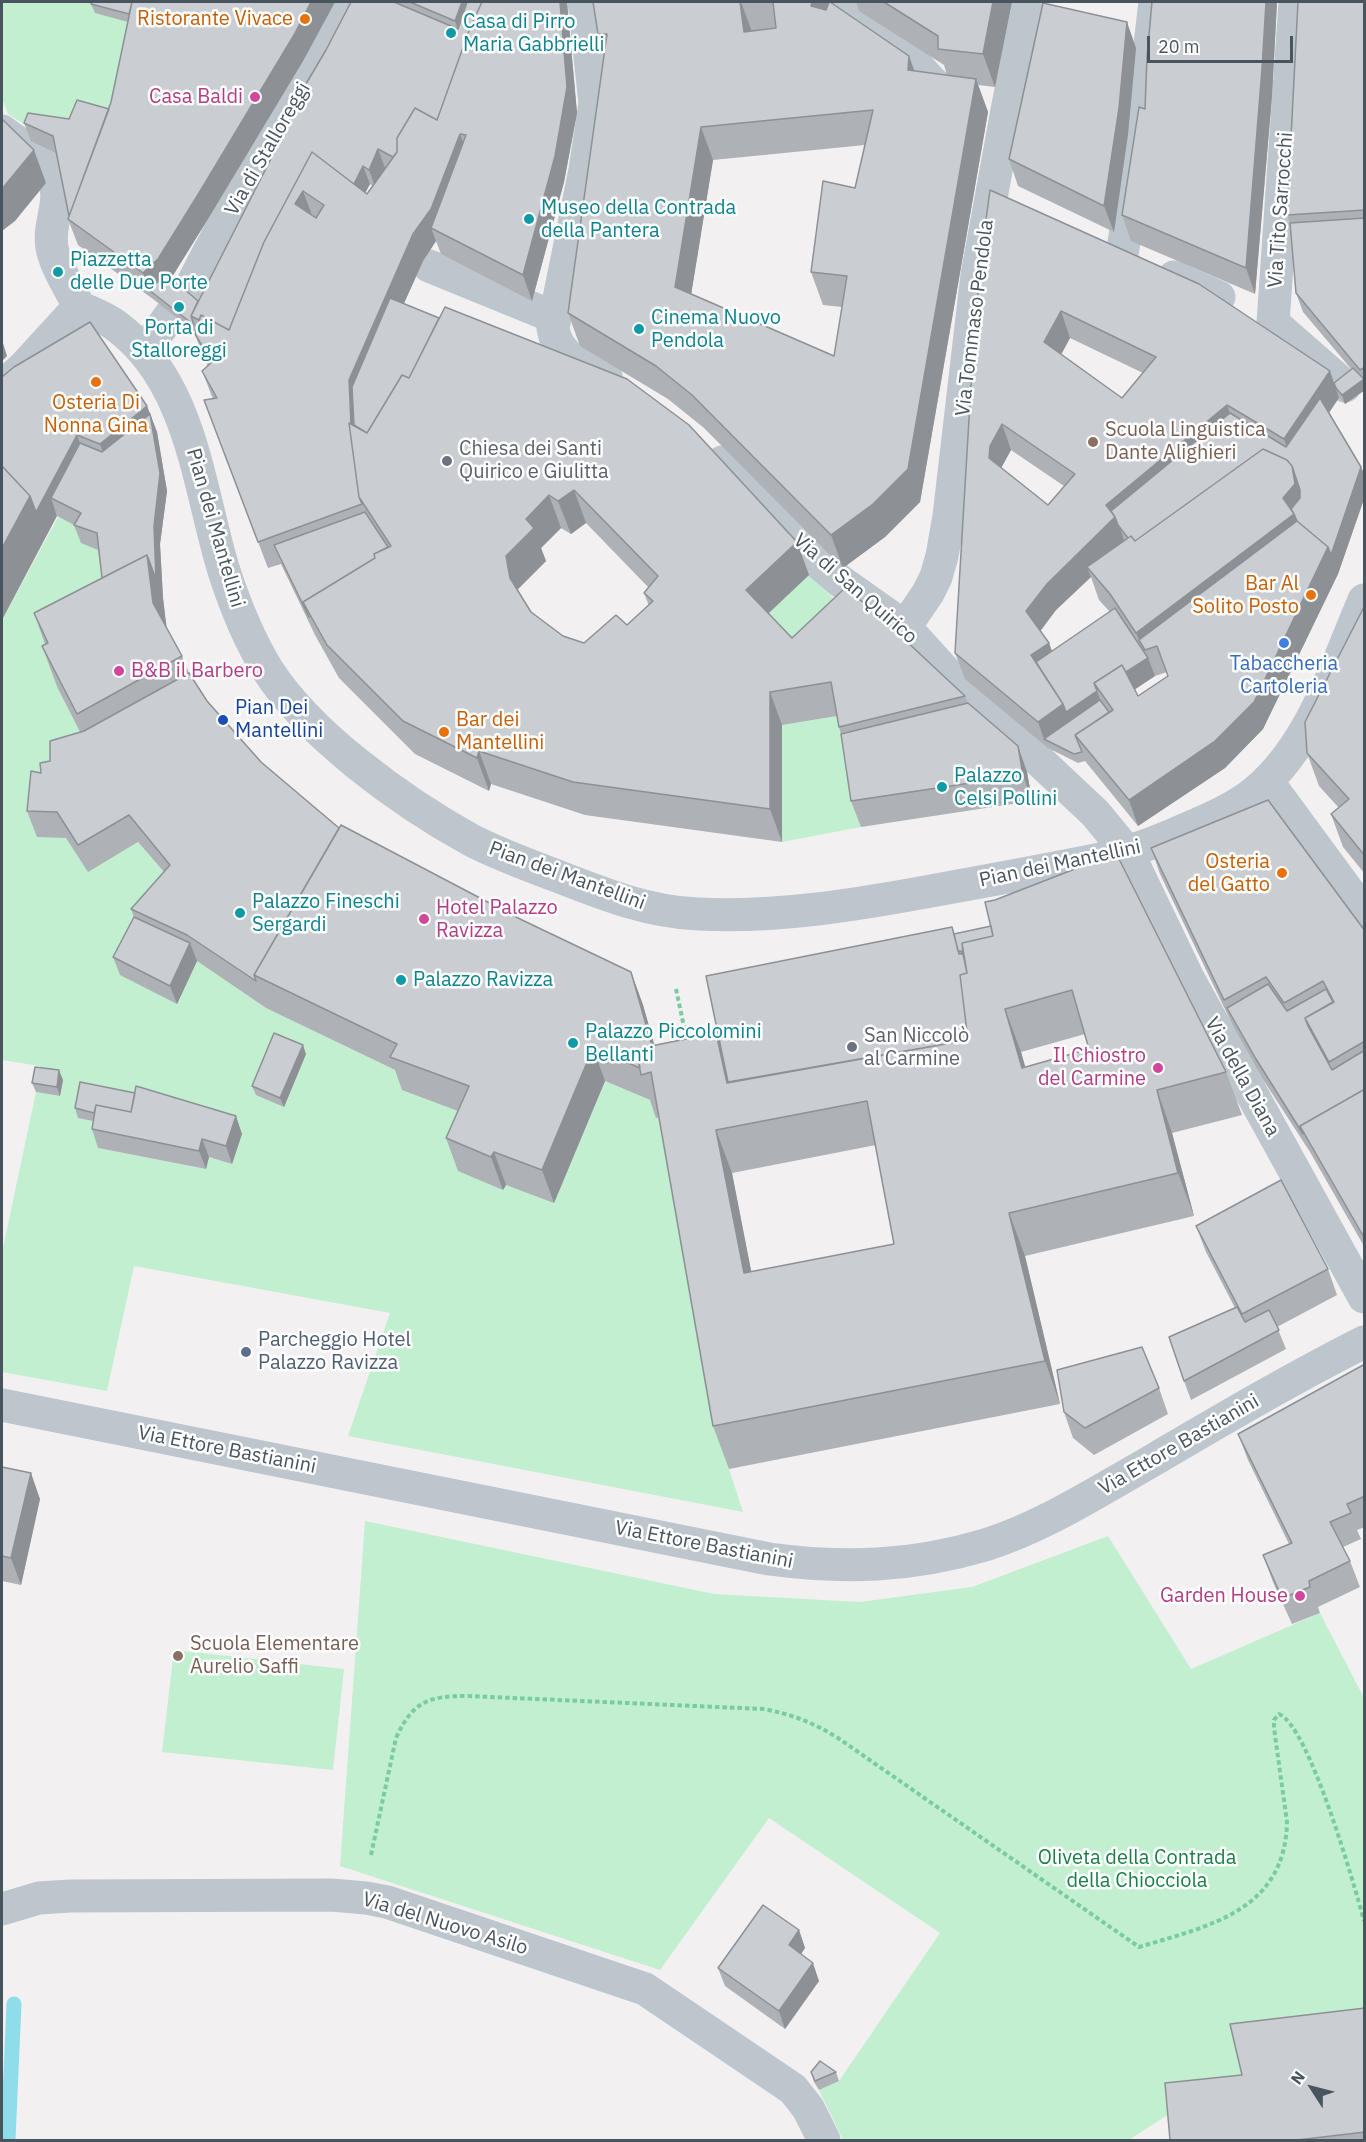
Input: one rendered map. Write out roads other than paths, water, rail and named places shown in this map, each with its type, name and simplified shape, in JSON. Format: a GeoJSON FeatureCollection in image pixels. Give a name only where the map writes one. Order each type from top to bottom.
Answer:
{"type":"FeatureCollection","features":[{"type":"Feature","properties":{"kind":"street","name":"Via di Stalloreggi"},"geometry":{"type":"LineString","coordinates":[[144,352],[178,306],[351,2]]}},
{"type":"Feature","properties":{"kind":"street"},"geometry":{"type":"LineString","coordinates":[[584,2],[595,103],[571,243],[554,317],[554,336],[563,352],[584,366],[634,392]]}},
{"type":"Feature","properties":{"kind":"street"},"geometry":{"type":"LineString","coordinates":[[848,2],[850,18],[855,25],[908,58],[943,92],[1008,105]]}},
{"type":"Feature","properties":{"kind":"street","name":"Via Tommaso Pendola"},"geometry":{"type":"LineString","coordinates":[[905,627],[936,577],[950,516],[978,274],[1029,2]]}},
{"type":"Feature","properties":{"kind":"street"},"geometry":{"type":"LineString","coordinates":[[1122,254],[1133,189],[1155,2]]}},
{"type":"Feature","properties":{"kind":"street","name":"Via Tito Sarrocchi"},"geometry":{"type":"LineString","coordinates":[[1295,2],[1273,323],[1355,394]]}},
{"type":"Feature","properties":{"kind":"street"},"geometry":{"type":"LineString","coordinates":[[2,131],[42,160],[57,184],[57,202],[51,239],[53,251],[79,307],[24,367],[2,387]]}},
{"type":"Feature","properties":{"kind":"street"},"geometry":{"type":"LineString","coordinates":[[991,195],[1024,210]]}},
{"type":"Feature","properties":{"kind":"street"},"geometry":{"type":"LineString","coordinates":[[1089,239],[1219,297]]}},
{"type":"Feature","properties":{"kind":"street"},"geometry":{"type":"LineString","coordinates":[[429,266],[554,317]]}},
{"type":"Feature","properties":{"kind":"street","name":"Pian dei Mantellini"},"geometry":{"type":"LineString","coordinates":[[79,307],[113,324],[144,352],[166,383],[188,432],[224,569],[237,608],[268,671],[299,709],[351,757],[396,793],[472,840],[505,856],[615,898],[663,910],[699,914],[754,914],[835,906],[990,880],[1128,853],[1161,840],[1232,808],[1267,781],[1303,734],[1328,685],[1365,600]]}},
{"type":"Feature","properties":{"kind":"street","name":"Via di San Quirico"},"geometry":{"type":"LineString","coordinates":[[699,438],[819,562],[840,581],[905,627],[952,679],[1095,813],[1128,853]]}},
{"type":"Feature","properties":{"kind":"street"},"geometry":{"type":"LineString","coordinates":[[1267,781],[1365,913]]}},
{"type":"Feature","properties":{"kind":"street","name":"Via della Diana"},"geometry":{"type":"LineString","coordinates":[[1128,853],[1193,988],[1365,1297]]}},
{"type":"Feature","properties":{"kind":"street","name":"Via Ettore Bastianini"},"geometry":{"type":"LineString","coordinates":[[2,1405],[769,1559],[815,1566],[878,1565],[967,1550],[1030,1526],[1084,1499],[1365,1342]]}},
{"type":"Feature","properties":{"kind":"street","name":"Via del Nuovo Asilo"},"geometry":{"type":"LineString","coordinates":[[2,1909],[32,1899],[70,1896],[331,1896],[366,1898],[414,1911],[645,1989],[794,2089],[808,2108],[824,2140]]}},
{"type":"Feature","properties":{"kind":"waterway"},"geometry":{"type":"LineString","coordinates":[[8,2140],[14,2004]]}},
{"type":"Feature","properties":{"kind":"place","name":"Ristorante Vivace"},"geometry":{"type":"Point","coordinates":[305,19]}},
{"type":"Feature","properties":{"kind":"place","name":"Casa di Pirro Maria Gabbrielli"},"geometry":{"type":"Point","coordinates":[451,33]}},
{"type":"Feature","properties":{"kind":"place","name":"Casa Baldi"},"geometry":{"type":"Point","coordinates":[255,97]}},
{"type":"Feature","properties":{"kind":"place","name":"Museo della Contrada della Pantera"},"geometry":{"type":"Point","coordinates":[529,219]}},
{"type":"Feature","properties":{"kind":"place","name":"Piazzetta delle Due Porte"},"geometry":{"type":"Point","coordinates":[58,272]}},
{"type":"Feature","properties":{"kind":"place","name":"Porta di Stalloreggi"},"geometry":{"type":"Point","coordinates":[179,307]}},
{"type":"Feature","properties":{"kind":"place","name":"Cinema Nuovo Pendola"},"geometry":{"type":"Point","coordinates":[639,329]}},
{"type":"Feature","properties":{"kind":"place","name":"Osteria Di Nonna Gina"},"geometry":{"type":"Point","coordinates":[96,382]}},
{"type":"Feature","properties":{"kind":"place","name":"Scuola Linguistica Dante Alighieri"},"geometry":{"type":"Point","coordinates":[1093,442]}},
{"type":"Feature","properties":{"kind":"place","name":"Chiesa dei Santi Quirico e Giulitta"},"geometry":{"type":"Point","coordinates":[447,461]}},
{"type":"Feature","properties":{"kind":"place","name":"Bar Al Solito Posto"},"geometry":{"type":"Point","coordinates":[1311,595]}},
{"type":"Feature","properties":{"kind":"place","name":"Tabaccheria Cartoleria"},"geometry":{"type":"Point","coordinates":[1284,643]}},
{"type":"Feature","properties":{"kind":"place","name":"B&B il Barbero"},"geometry":{"type":"Point","coordinates":[119,671]}},
{"type":"Feature","properties":{"kind":"place","name":"Pian Dei Mantellini"},"geometry":{"type":"Point","coordinates":[223,720]}},
{"type":"Feature","properties":{"kind":"place","name":"Bar dei Mantellini"},"geometry":{"type":"Point","coordinates":[444,732]}},
{"type":"Feature","properties":{"kind":"place","name":"Palazzo Celsi Pollini"},"geometry":{"type":"Point","coordinates":[942,787]}},
{"type":"Feature","properties":{"kind":"place","name":"Osteria del Gatto"},"geometry":{"type":"Point","coordinates":[1282,873]}},
{"type":"Feature","properties":{"kind":"place","name":"Palazzo Fineschi Sergardi"},"geometry":{"type":"Point","coordinates":[240,913]}},
{"type":"Feature","properties":{"kind":"place","name":"Hotel Palazzo Ravizza"},"geometry":{"type":"Point","coordinates":[424,919]}},
{"type":"Feature","properties":{"kind":"place","name":"Palazzo Ravizza"},"geometry":{"type":"Point","coordinates":[401,980]}},
{"type":"Feature","properties":{"kind":"place","name":"Palazzo Piccolomini Bellanti"},"geometry":{"type":"Point","coordinates":[573,1043]}},
{"type":"Feature","properties":{"kind":"place","name":"San Niccolò al Carmine"},"geometry":{"type":"Point","coordinates":[852,1047]}},
{"type":"Feature","properties":{"kind":"place","name":"Il Chiostro del Carmine"},"geometry":{"type":"Point","coordinates":[1158,1068]}},
{"type":"Feature","properties":{"kind":"place","name":"Parcheggio Hotel Palazzo Ravizza"},"geometry":{"type":"Point","coordinates":[246,1352]}},
{"type":"Feature","properties":{"kind":"place","name":"Garden House"},"geometry":{"type":"Point","coordinates":[1300,1596]}},
{"type":"Feature","properties":{"kind":"place","name":"Scuola Elementare Aurelio Saffi"},"geometry":{"type":"Point","coordinates":[178,1656]}},
{"type":"Feature","properties":{"kind":"park label","name":"Oliveta della Contrada della Chiocciola"},"geometry":{"type":"Point","coordinates":[1137,1870]}}]}
